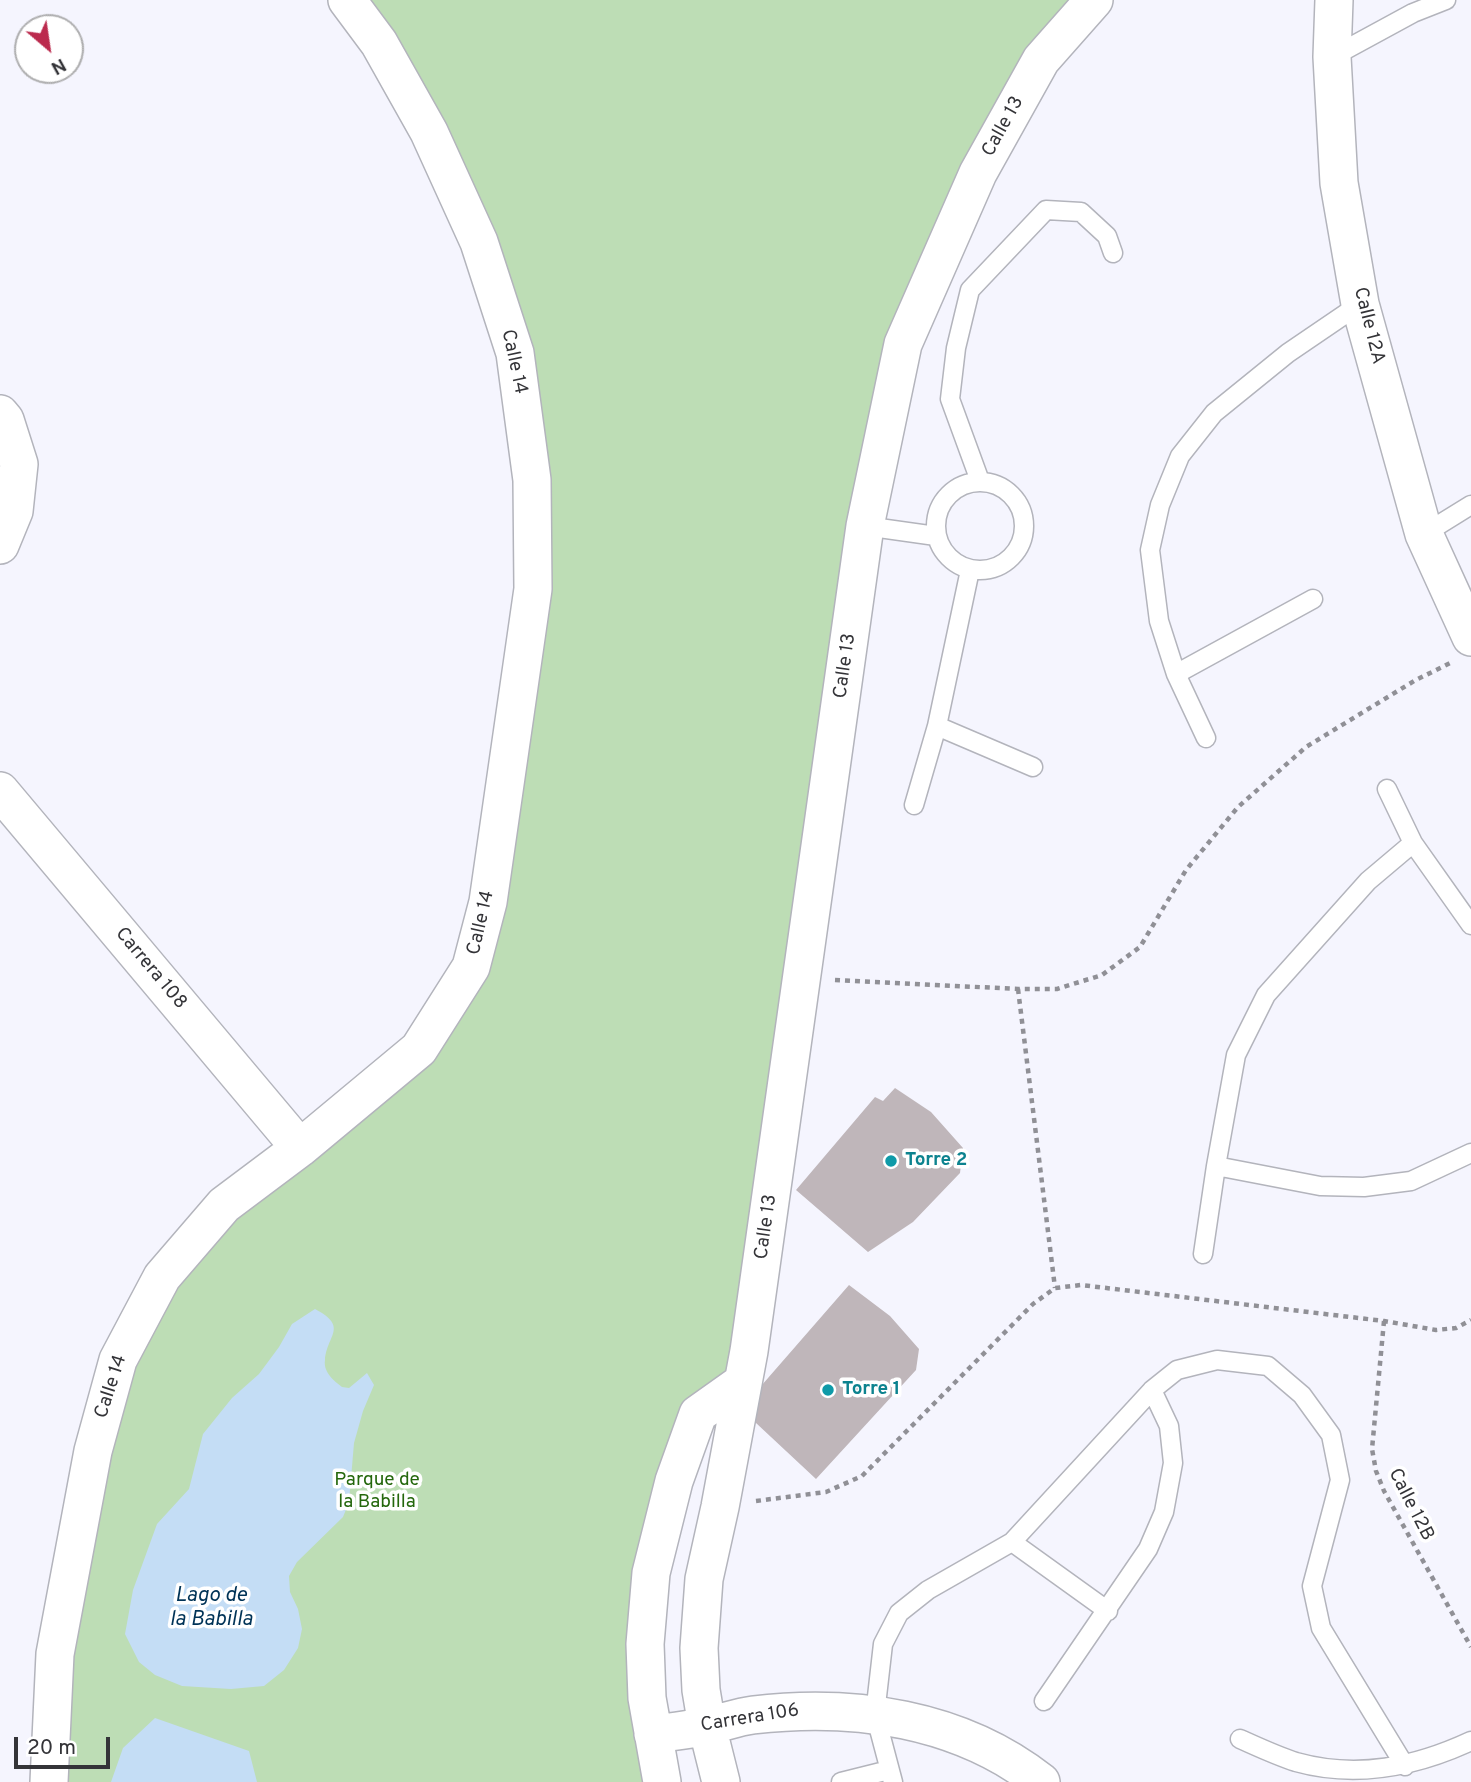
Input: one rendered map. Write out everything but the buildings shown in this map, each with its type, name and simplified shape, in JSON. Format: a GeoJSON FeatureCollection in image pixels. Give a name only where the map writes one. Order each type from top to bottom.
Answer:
{"type":"FeatureCollection","features":[{"type":"Feature","properties":{"kind":"street","name":"Calle 14"},"geometry":{"type":"LineString","coordinates":[[49,1782],[55,1654],[93,1451],[118,1360],[162,1277],[224,1205],[300,1148],[419,1049],[471,967],[488,902],[533,589],[532,480],[515,353],[479,242],[429,132],[379,43],[347,0]]}},
{"type":"Feature","properties":{"kind":"street","name":"Calle 13"},"geometry":{"type":"LineString","coordinates":[[721,1782],[707,1726],[699,1648],[704,1580],[743,1382],[866,526],[903,344],[978,173],[1041,60],[1094,0]]}},
{"type":"Feature","properties":{"kind":"street","name":"Calle 12A"},"geometry":{"type":"LineString","coordinates":[[1334,0],[1332,57],[1339,183],[1360,304],[1424,534],[1465,647]]}},
{"type":"Feature","properties":{"kind":"street"},"geometry":{"type":"LineString","coordinates":[[0,414],[5,420],[19,464],[14,511],[0,545]]}},
{"type":"Feature","properties":{"kind":"street","name":"Carrera 108"},"geometry":{"type":"LineString","coordinates":[[0,791],[300,1148]]}},
{"type":"Feature","properties":{"kind":"street"},"geometry":{"type":"LineString","coordinates":[[662,1782],[647,1698],[645,1644],[652,1573],[674,1481],[698,1413],[743,1382]]}},
{"type":"Feature","properties":{"kind":"street","name":"Carrera 106"},"geometry":{"type":"LineString","coordinates":[[653,1734],[707,1726],[750,1715],[807,1710],[875,1714],[934,1727],[967,1738],[1018,1764],[1041,1782]]}},
{"type":"Feature","properties":{"kind":"lane"},"geometry":{"type":"LineString","coordinates":[[1332,57],[1413,13],[1446,0]]}},
{"type":"Feature","properties":{"kind":"lane"},"geometry":{"type":"LineString","coordinates":[[980,481],[950,399],[956,348],[970,290],[1046,211],[1081,212],[1107,236],[1113,253]]}},
{"type":"Feature","properties":{"kind":"lane"},"geometry":{"type":"LineString","coordinates":[[1206,738],[1176,674],[1158,621],[1150,550],[1160,505],[1180,456],[1214,413],[1288,353],[1360,304]]}},
{"type":"Feature","properties":{"kind":"lane"},"geometry":{"type":"LineString","coordinates":[[980,481],[1000,486],[1017,500],[1024,520],[1022,542],[1010,559],[991,569],[970,570],[948,558],[936,536],[938,510],[954,489],[980,481]]}},
{"type":"Feature","properties":{"kind":"lane"},"geometry":{"type":"LineString","coordinates":[[1424,534],[1471,505]]}},
{"type":"Feature","properties":{"kind":"lane"},"geometry":{"type":"LineString","coordinates":[[866,526],[936,536]]}},
{"type":"Feature","properties":{"kind":"lane"},"geometry":{"type":"LineString","coordinates":[[914,805],[937,726],[970,570]]}},
{"type":"Feature","properties":{"kind":"lane"},"geometry":{"type":"LineString","coordinates":[[1176,674],[1313,599]]}},
{"type":"Feature","properties":{"kind":"lane"},"geometry":{"type":"LineString","coordinates":[[937,726],[1033,767]]}},
{"type":"Feature","properties":{"kind":"lane"},"geometry":{"type":"LineString","coordinates":[[1387,789],[1413,843],[1471,925]]}},
{"type":"Feature","properties":{"kind":"lane"},"geometry":{"type":"LineString","coordinates":[[1203,1254],[1236,1055],[1266,995],[1367,881],[1413,843]]}},
{"type":"Feature","properties":{"kind":"lane"},"geometry":{"type":"LineString","coordinates":[[1216,1166],[1320,1186],[1364,1187],[1411,1181],[1471,1153]]}},
{"type":"Feature","properties":{"kind":"lane"},"geometry":{"type":"LineString","coordinates":[[841,1782],[891,1776],[875,1714],[883,1644],[899,1613],[928,1590],[1012,1542],[1152,1390],[1177,1370],[1217,1360],[1268,1366],[1302,1395],[1331,1435],[1340,1480],[1312,1586],[1321,1628],[1405,1766]]}},
{"type":"Feature","properties":{"kind":"lane"},"geometry":{"type":"LineString","coordinates":[[1044,1701],[1148,1549],[1164,1512],[1173,1463],[1169,1426],[1152,1390]]}},
{"type":"Feature","properties":{"kind":"lane"},"geometry":{"type":"LineString","coordinates":[[1012,1542],[1108,1611]]}},
{"type":"Feature","properties":{"kind":"lane"},"geometry":{"type":"LineString","coordinates":[[1240,1739],[1296,1762],[1351,1771],[1405,1766],[1471,1741]]}},
{"type":"Feature","properties":{"kind":"path"},"geometry":{"type":"LineString","coordinates":[[802,978],[1057,989],[1102,975],[1140,947],[1186,870],[1238,807],[1306,747],[1465,647]]}},
{"type":"Feature","properties":{"kind":"path"},"geometry":{"type":"LineString","coordinates":[[1018,989],[1055,1288]]}},
{"type":"Feature","properties":{"kind":"path"},"geometry":{"type":"LineString","coordinates":[[720,1507],[826,1492],[862,1476],[1033,1304],[1055,1288],[1081,1285],[1384,1321],[1436,1330],[1456,1328],[1471,1320]]}},
{"type":"Feature","properties":{"kind":"path","name":"Calle 12B"},"geometry":{"type":"LineString","coordinates":[[1384,1321],[1372,1449],[1376,1471],[1384,1491],[1471,1647]]}},
{"type":"Feature","properties":{"kind":"green space","name":"Parque de la Babilla"},"geometry":{"type":"Polygon","coordinates":[[[347,0],[1094,0],[903,344],[749,1351],[698,1414],[651,1573],[662,1782],[49,1782],[93,1451],[162,1277],[300,1148],[471,967],[533,589],[515,353],[347,0]]]}},
{"type":"Feature","properties":{"kind":"water","name":"Lago de la Babilla"},"geometry":{"type":"Polygon","coordinates":[[[315,1309],[325,1315],[334,1326],[325,1360],[330,1376],[342,1387],[349,1388],[367,1373],[374,1385],[354,1443],[349,1502],[343,1517],[297,1562],[289,1576],[290,1592],[298,1609],[302,1629],[298,1648],[284,1670],[264,1686],[231,1689],[182,1686],[155,1675],[139,1662],[125,1634],[133,1590],[157,1524],[189,1489],[203,1434],[232,1398],[259,1374],[292,1324],[315,1309]]]}},
{"type":"Feature","properties":{"kind":"water"},"geometry":{"type":"Polygon","coordinates":[[[155,1718],[249,1751],[257,1782],[111,1782],[123,1748],[155,1718]]]}},
{"type":"Feature","properties":{"kind":"place","name":"Torre 2"},"geometry":{"type":"Point","coordinates":[891,1161]}},
{"type":"Feature","properties":{"kind":"place","name":"Torre 1"},"geometry":{"type":"Point","coordinates":[828,1390]}}]}
